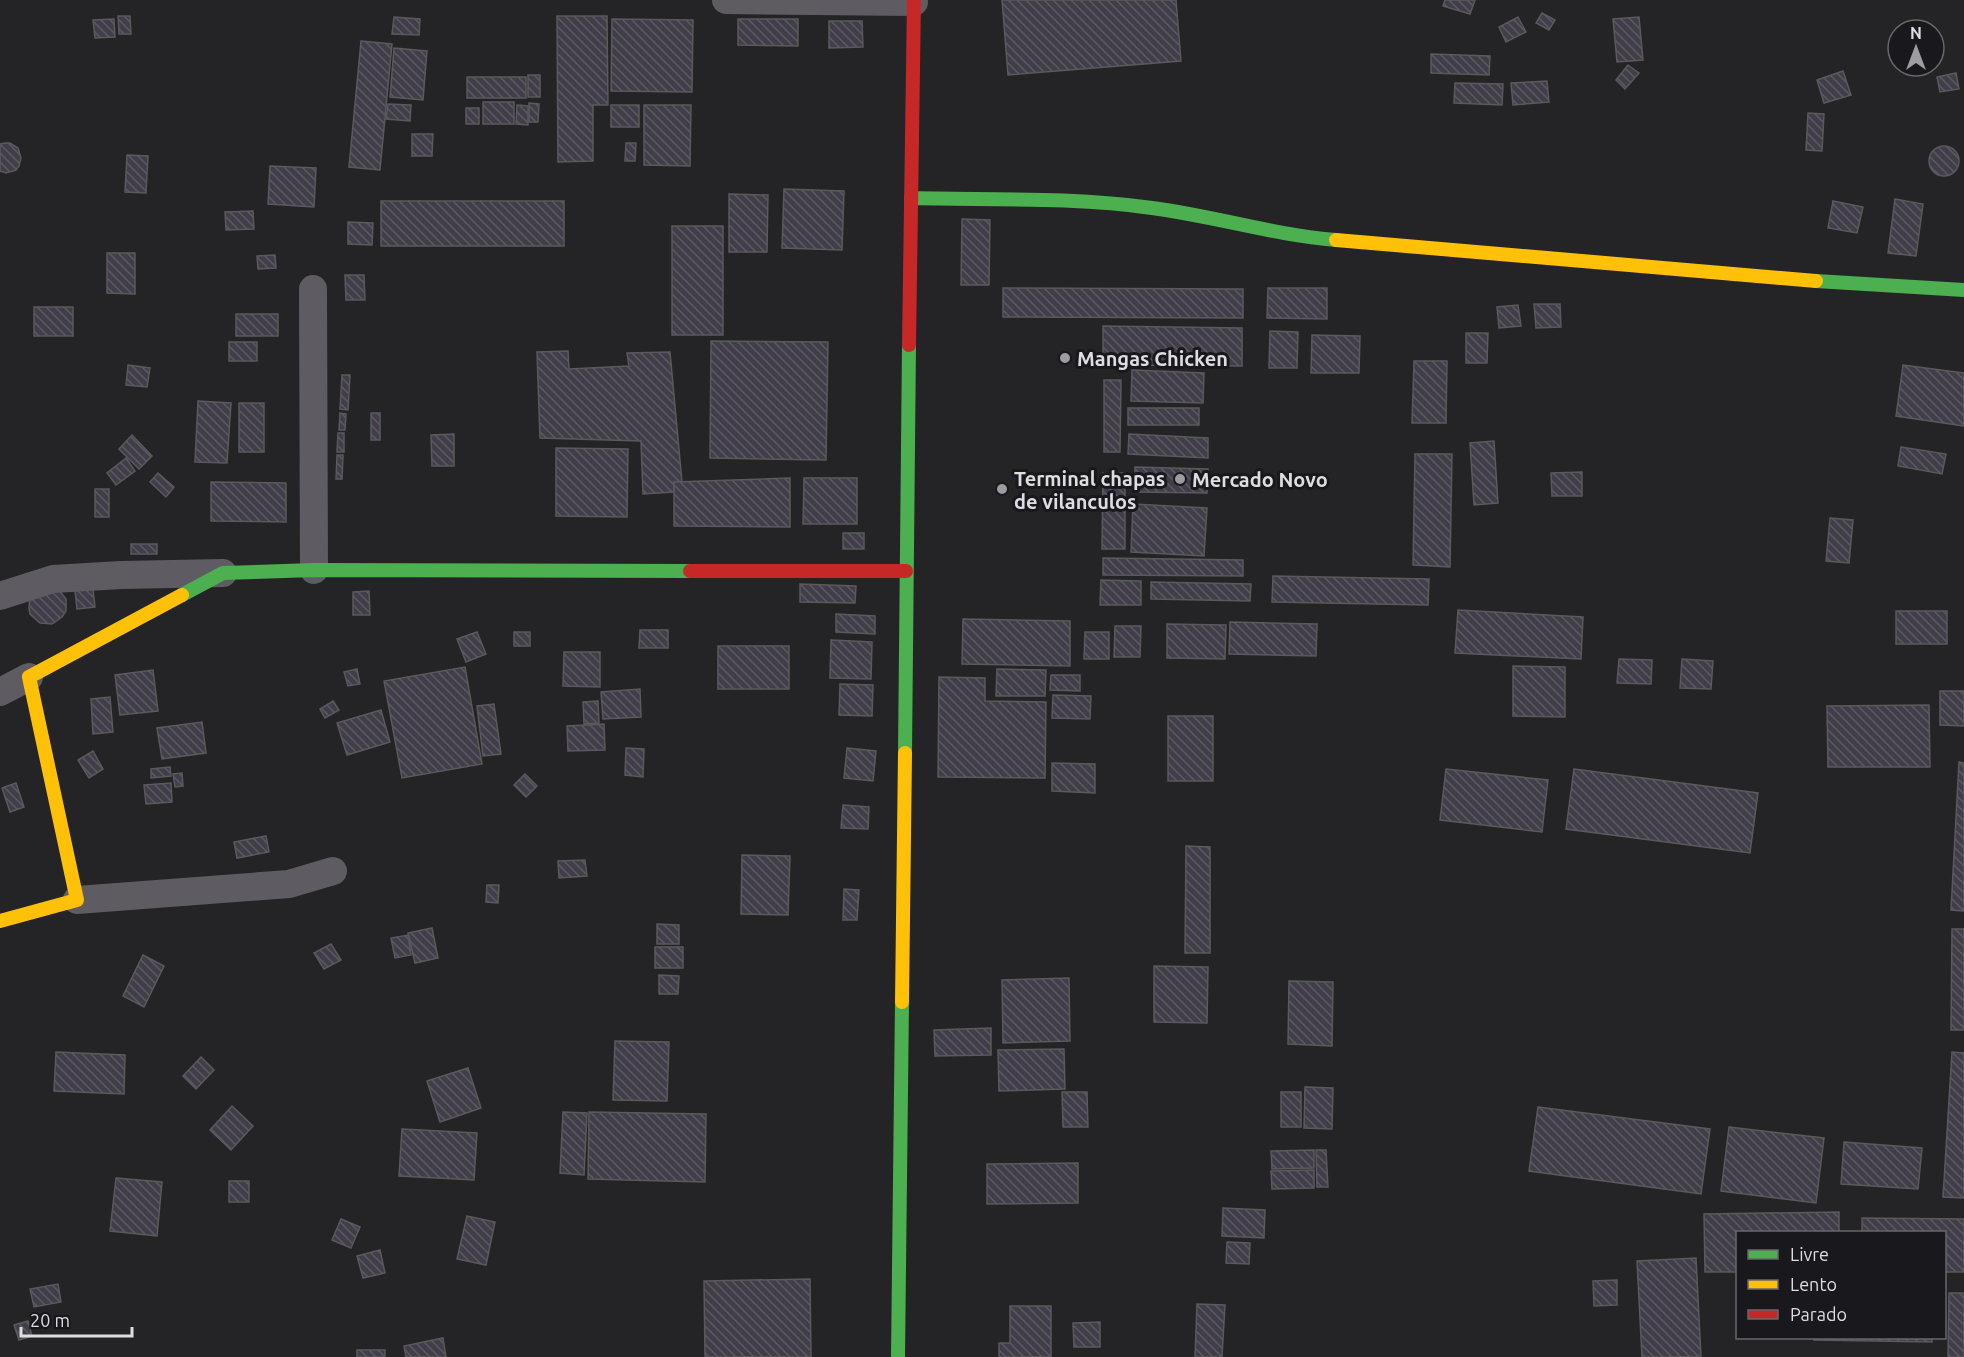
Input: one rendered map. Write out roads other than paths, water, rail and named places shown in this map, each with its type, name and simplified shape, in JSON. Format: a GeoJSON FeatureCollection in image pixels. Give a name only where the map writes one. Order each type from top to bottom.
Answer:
{"type":"FeatureCollection","features":[{"type":"Feature","properties":{"kind":"street"},"geometry":{"type":"LineString","coordinates":[[726,0],[914,1],[898,1357]]}},
{"type":"Feature","properties":{"kind":"street"},"geometry":{"type":"LineString","coordinates":[[911,198],[1103,203],[1153,208],[1326,239],[1867,285],[1964,290]]}},
{"type":"Feature","properties":{"kind":"street"},"geometry":{"type":"LineString","coordinates":[[313,289],[314,570]]}},
{"type":"Feature","properties":{"kind":"street"},"geometry":{"type":"LineString","coordinates":[[0,596],[53,579],[121,574],[314,570],[906,572]]}},
{"type":"Feature","properties":{"kind":"street"},"geometry":{"type":"LineString","coordinates":[[0,692],[223,573]]}},
{"type":"Feature","properties":{"kind":"street"},"geometry":{"type":"LineString","coordinates":[[29,676],[77,900]]}},
{"type":"Feature","properties":{"kind":"street"},"geometry":{"type":"LineString","coordinates":[[0,921],[77,900],[289,884],[333,871]]}},
{"type":"Feature","properties":{"kind":"place","name":"Mangas Chicken"},"geometry":{"type":"Point","coordinates":[1065,358]}},
{"type":"Feature","properties":{"kind":"place","name":"Mercado Novo"},"geometry":{"type":"Point","coordinates":[1180,479]}},
{"type":"Feature","properties":{"kind":"place","name":"Terminal chapas de vilanculos"},"geometry":{"type":"Point","coordinates":[1002,489]}}]}
